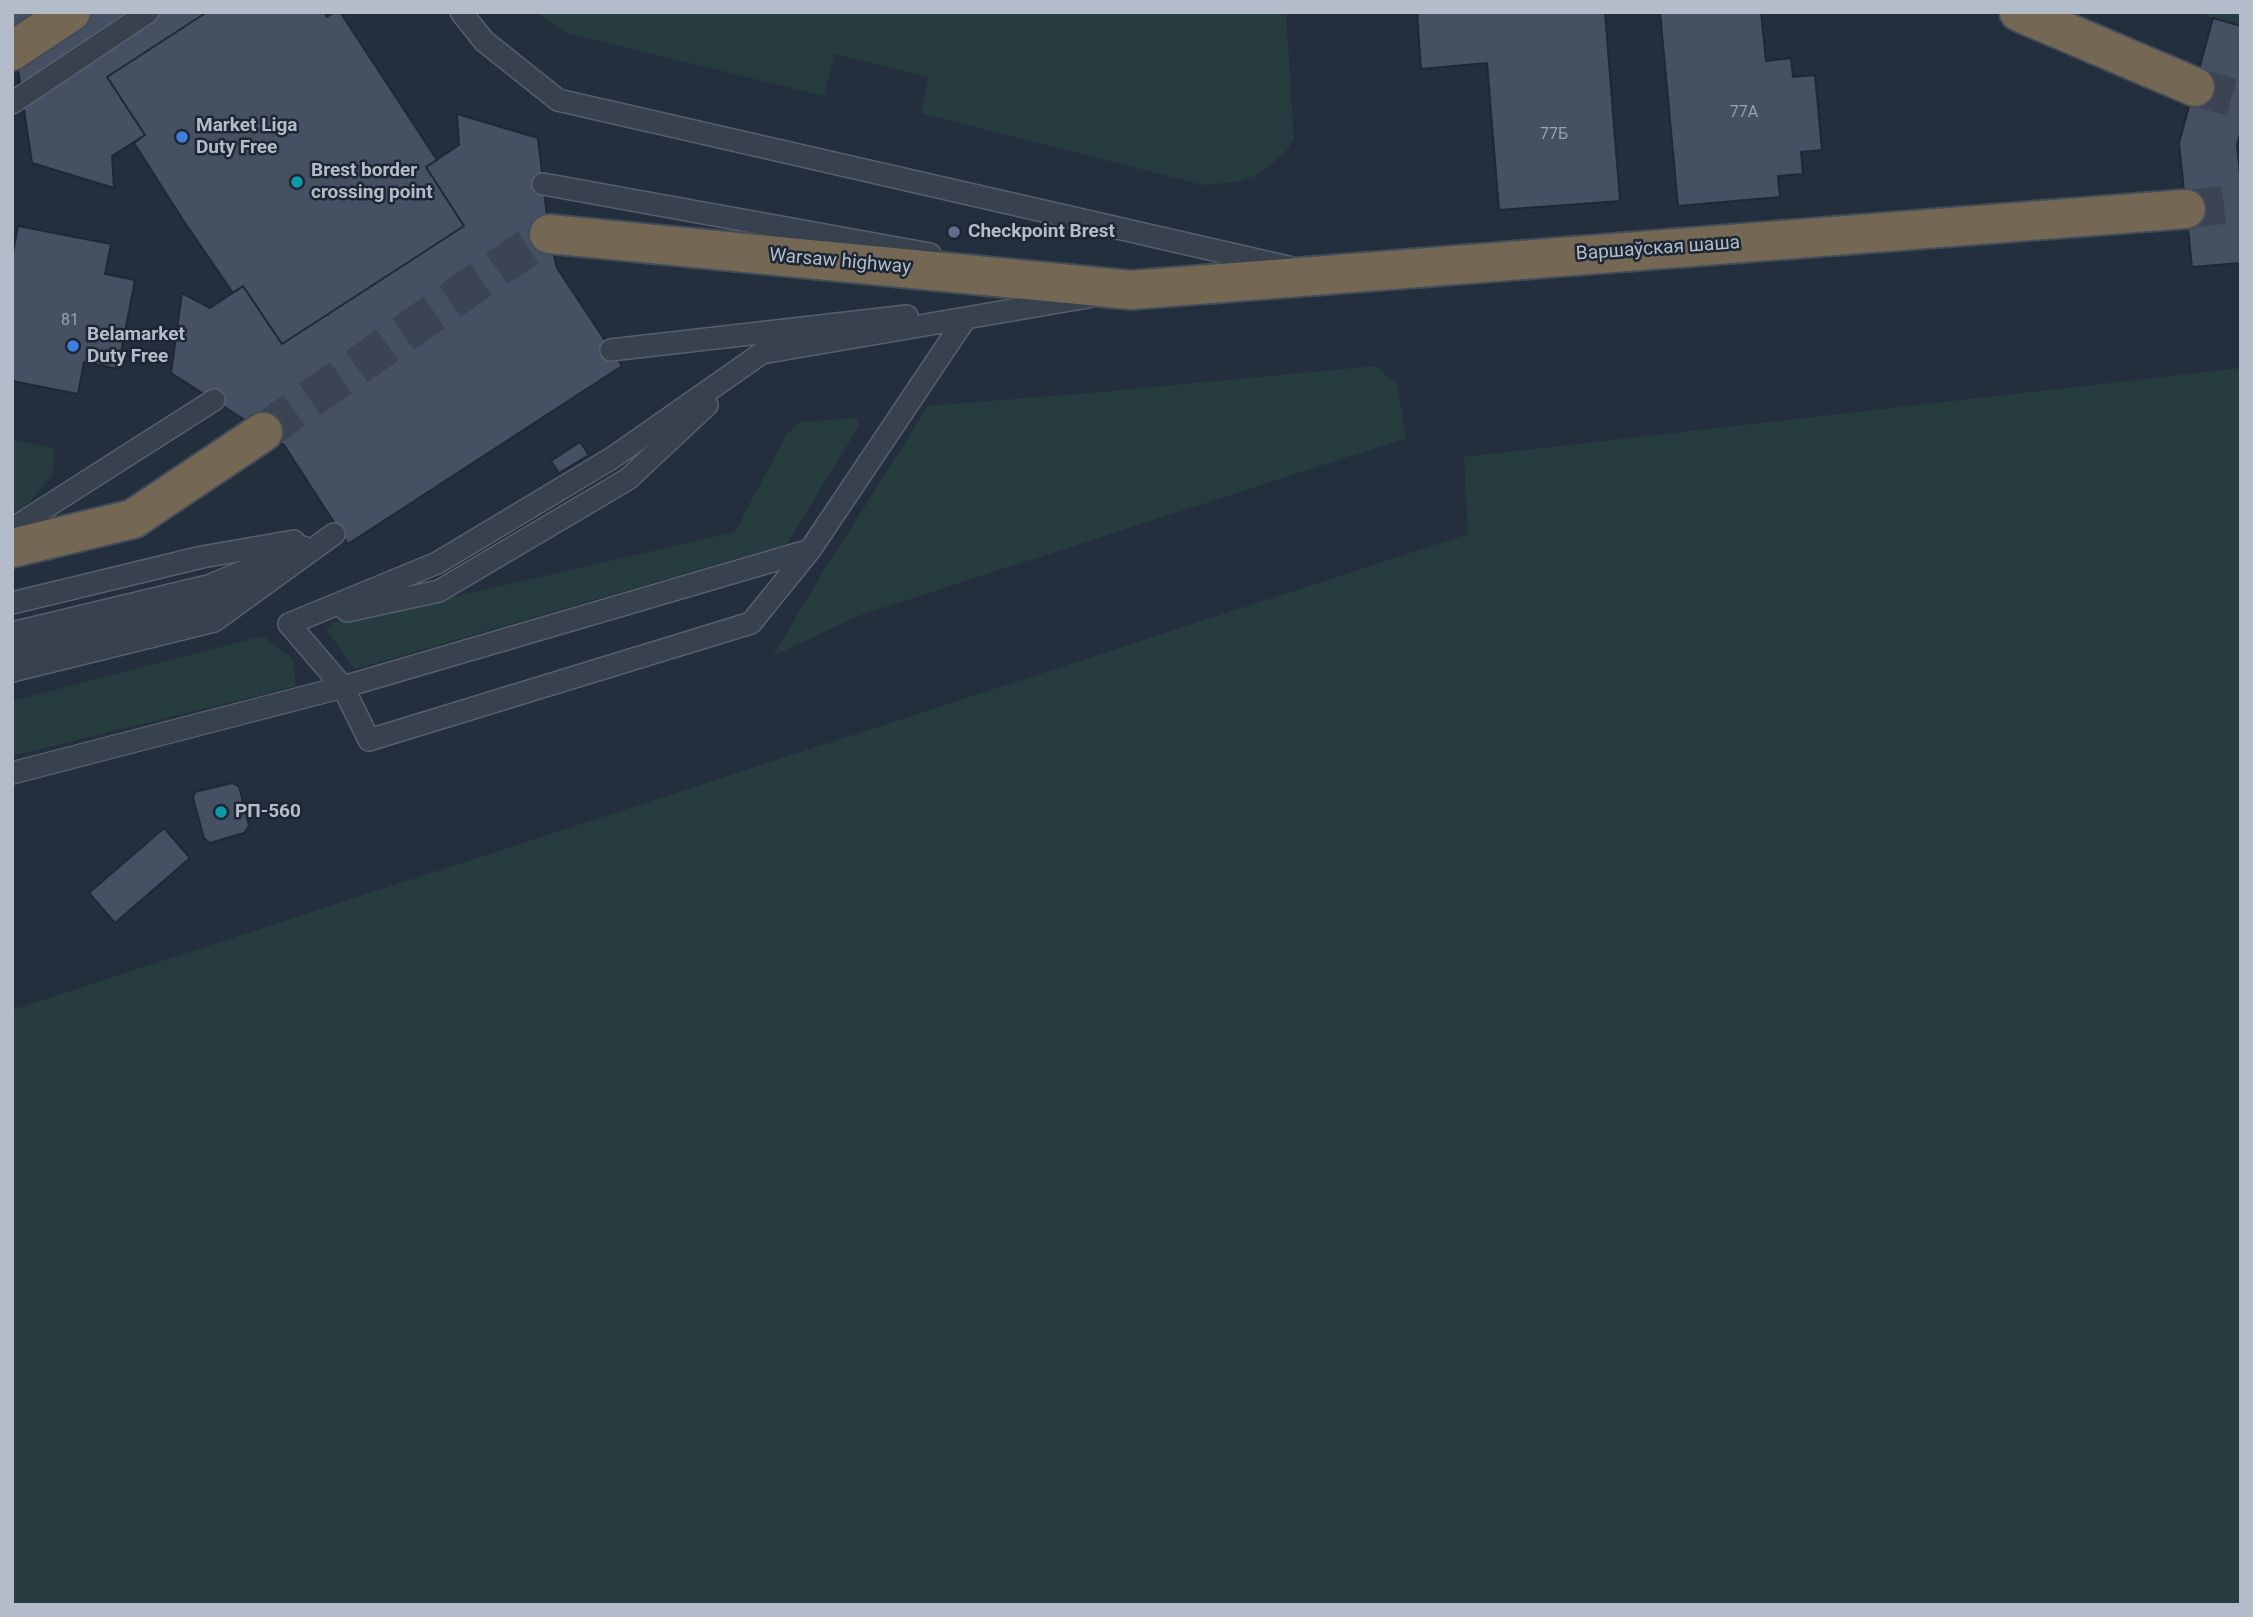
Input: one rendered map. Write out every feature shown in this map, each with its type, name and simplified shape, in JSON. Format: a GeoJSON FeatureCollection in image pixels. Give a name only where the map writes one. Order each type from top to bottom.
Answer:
{"type":"FeatureCollection","features":[{"type":"Feature","properties":{"kind":"highway"},"geometry":{"type":"LineString","coordinates":[[12,51],[71,12]]}},
{"type":"Feature","properties":{"kind":"highway"},"geometry":{"type":"LineString","coordinates":[[2019,12],[2195,87]]}},
{"type":"Feature","properties":{"kind":"highway","name":"Варшаўская шаша"},"geometry":{"type":"LineString","coordinates":[[1131,290],[2186,209]]}},
{"type":"Feature","properties":{"kind":"highway","name":"Warsaw highway"},"geometry":{"type":"LineString","coordinates":[[550,234],[1131,290]]}},
{"type":"Feature","properties":{"kind":"highway"},"geometry":{"type":"LineString","coordinates":[[12,548],[133,519],[262,432]]}},
{"type":"Feature","properties":{"kind":"lane"},"geometry":{"type":"LineString","coordinates":[[12,103],[148,12]]}},
{"type":"Feature","properties":{"kind":"lane"},"geometry":{"type":"LineString","coordinates":[[461,12],[484,41],[558,100],[1322,275]]}},
{"type":"Feature","properties":{"kind":"lane"},"geometry":{"type":"LineString","coordinates":[[543,184],[1131,290]]}},
{"type":"Feature","properties":{"kind":"lane"},"geometry":{"type":"LineString","coordinates":[[965,319],[810,550],[751,623],[369,740],[344,687],[289,624],[439,591],[628,479],[762,353],[1131,290]]}},
{"type":"Feature","properties":{"kind":"lane"},"geometry":{"type":"LineString","coordinates":[[611,350],[1131,290]]}},
{"type":"Feature","properties":{"kind":"lane"},"geometry":{"type":"LineString","coordinates":[[12,529],[214,400]]}},
{"type":"Feature","properties":{"kind":"lane"},"geometry":{"type":"LineString","coordinates":[[12,588],[199,544],[334,534]]}},
{"type":"Feature","properties":{"kind":"lane"},"geometry":{"type":"LineString","coordinates":[[12,603],[202,557],[334,534]]}},
{"type":"Feature","properties":{"kind":"lane"},"geometry":{"type":"LineString","coordinates":[[12,619],[209,571],[334,534]]}},
{"type":"Feature","properties":{"kind":"lane"},"geometry":{"type":"LineString","coordinates":[[12,633],[208,586],[334,534]]}},
{"type":"Feature","properties":{"kind":"lane"},"geometry":{"type":"LineString","coordinates":[[12,653],[202,607],[334,534]]}},
{"type":"Feature","properties":{"kind":"lane"},"geometry":{"type":"LineString","coordinates":[[12,671],[214,621],[334,534]]}},
{"type":"Feature","properties":{"kind":"lane"},"geometry":{"type":"LineString","coordinates":[[12,773],[344,687],[810,550]]}},
{"type":"Feature","properties":{"kind":"green space"},"geometry":{"type":"Polygon","coordinates":[[[535,12],[1286,12],[1294,139],[1285,153],[1255,176],[1235,182],[1203,185],[921,113],[929,77],[835,54],[824,96],[567,33],[535,12]]]}},
{"type":"Feature","properties":{"kind":"green space"},"geometry":{"type":"Polygon","coordinates":[[[2198,12],[2241,12],[2241,26],[2213,18],[2198,12]]]}},
{"type":"Feature","properties":{"kind":"green space"},"geometry":{"type":"Polygon","coordinates":[[[1375,366],[1397,384],[1406,438],[858,616],[773,656],[928,406],[1375,366]]]}},
{"type":"Feature","properties":{"kind":"green space"},"geometry":{"type":"Polygon","coordinates":[[[2241,368],[2241,1605],[12,1605],[12,1010],[1468,534],[1464,457],[2241,368]]]}},
{"type":"Feature","properties":{"kind":"green space"},"geometry":{"type":"Polygon","coordinates":[[[857,418],[859,426],[787,544],[355,669],[326,630],[332,623],[735,532],[786,435],[800,422],[857,418]]]}},
{"type":"Feature","properties":{"kind":"green space"},"geometry":{"type":"Polygon","coordinates":[[[12,439],[55,449],[52,476],[25,507],[12,512],[12,439]]]}},
{"type":"Feature","properties":{"kind":"green space"},"geometry":{"type":"Polygon","coordinates":[[[263,636],[293,660],[296,686],[12,756],[12,701],[263,636]]]}},
{"type":"Feature","properties":{"kind":"building"},"geometry":{"type":"Polygon","coordinates":[[[12,12],[207,12],[107,77],[145,135],[112,156],[114,188],[32,163],[12,30],[12,12]]]}},
{"type":"Feature","properties":{"kind":"building","name":"Brest border crossing point"},"geometry":{"type":"Polygon","coordinates":[[[207,12],[324,12],[327,17],[334,12],[340,12],[437,160],[426,167],[464,226],[282,344],[243,286],[233,293],[183,220],[134,143],[145,135],[107,77],[207,12]]]}},
{"type":"Feature","properties":{"kind":"building"},"geometry":{"type":"Polygon","coordinates":[[[1605,12],[1620,201],[1499,210],[1487,63],[1421,69],[1417,13],[1605,12]]]}},
{"type":"Feature","properties":{"kind":"building"},"geometry":{"type":"Polygon","coordinates":[[[1660,12],[1761,12],[1766,61],[1791,58],[1793,77],[1815,75],[1822,150],[1801,152],[1803,174],[1778,176],[1780,197],[1678,206],[1660,12]]]}},
{"type":"Feature","properties":{"kind":"building"},"geometry":{"type":"Polygon","coordinates":[[[2213,18],[2241,26],[2241,130],[2237,145],[2241,186],[2241,263],[2192,267],[2179,143],[2213,18]]]}},
{"type":"Feature","properties":{"kind":"building"},"geometry":{"type":"Polygon","coordinates":[[[457,114],[538,138],[549,234],[557,268],[622,366],[348,544],[284,445],[171,373],[182,293],[210,308],[243,286],[282,344],[464,226],[426,167],[459,145],[457,114]]]}},
{"type":"Feature","properties":{"kind":"building"},"geometry":{"type":"Polygon","coordinates":[[[18,226],[111,244],[105,274],[135,280],[118,369],[84,362],[78,394],[12,381],[12,257],[18,226]]]}},
{"type":"Feature","properties":{"kind":"building"},"geometry":{"type":"Polygon","coordinates":[[[580,442],[589,455],[559,473],[551,461],[580,442]]]}},
{"type":"Feature","properties":{"kind":"building","name":"РП-560"},"geometry":{"type":"Polygon","coordinates":[[[232,783],[239,786],[249,826],[244,833],[210,843],[204,838],[193,798],[195,792],[232,783]]]}},
{"type":"Feature","properties":{"kind":"building"},"geometry":{"type":"Polygon","coordinates":[[[164,828],[190,858],[115,923],[89,893],[164,828]]]}},
{"type":"Feature","properties":{"kind":"tunnel"},"geometry":{"type":"LineString","coordinates":[[2195,87],[2241,100]]}},
{"type":"Feature","properties":{"kind":"tunnel"},"geometry":{"type":"LineString","coordinates":[[2186,209],[2241,203]]}},
{"type":"Feature","properties":{"kind":"tunnel"},"geometry":{"type":"LineString","coordinates":[[263,432],[549,234]]}},
{"type":"Feature","properties":{"kind":"place","name":"Market Liga Duty Free"},"geometry":{"type":"Point","coordinates":[182,137]}},
{"type":"Feature","properties":{"kind":"place","name":"Brest border crossing point"},"geometry":{"type":"Point","coordinates":[297,182]}},
{"type":"Feature","properties":{"kind":"place","name":"Checkpoint Brest"},"geometry":{"type":"Point","coordinates":[954,232]}},
{"type":"Feature","properties":{"kind":"place","name":"Belamarket Duty Free"},"geometry":{"type":"Point","coordinates":[73,346]}},
{"type":"Feature","properties":{"kind":"place","name":"РП-560"},"geometry":{"type":"Point","coordinates":[221,812]}}]}
